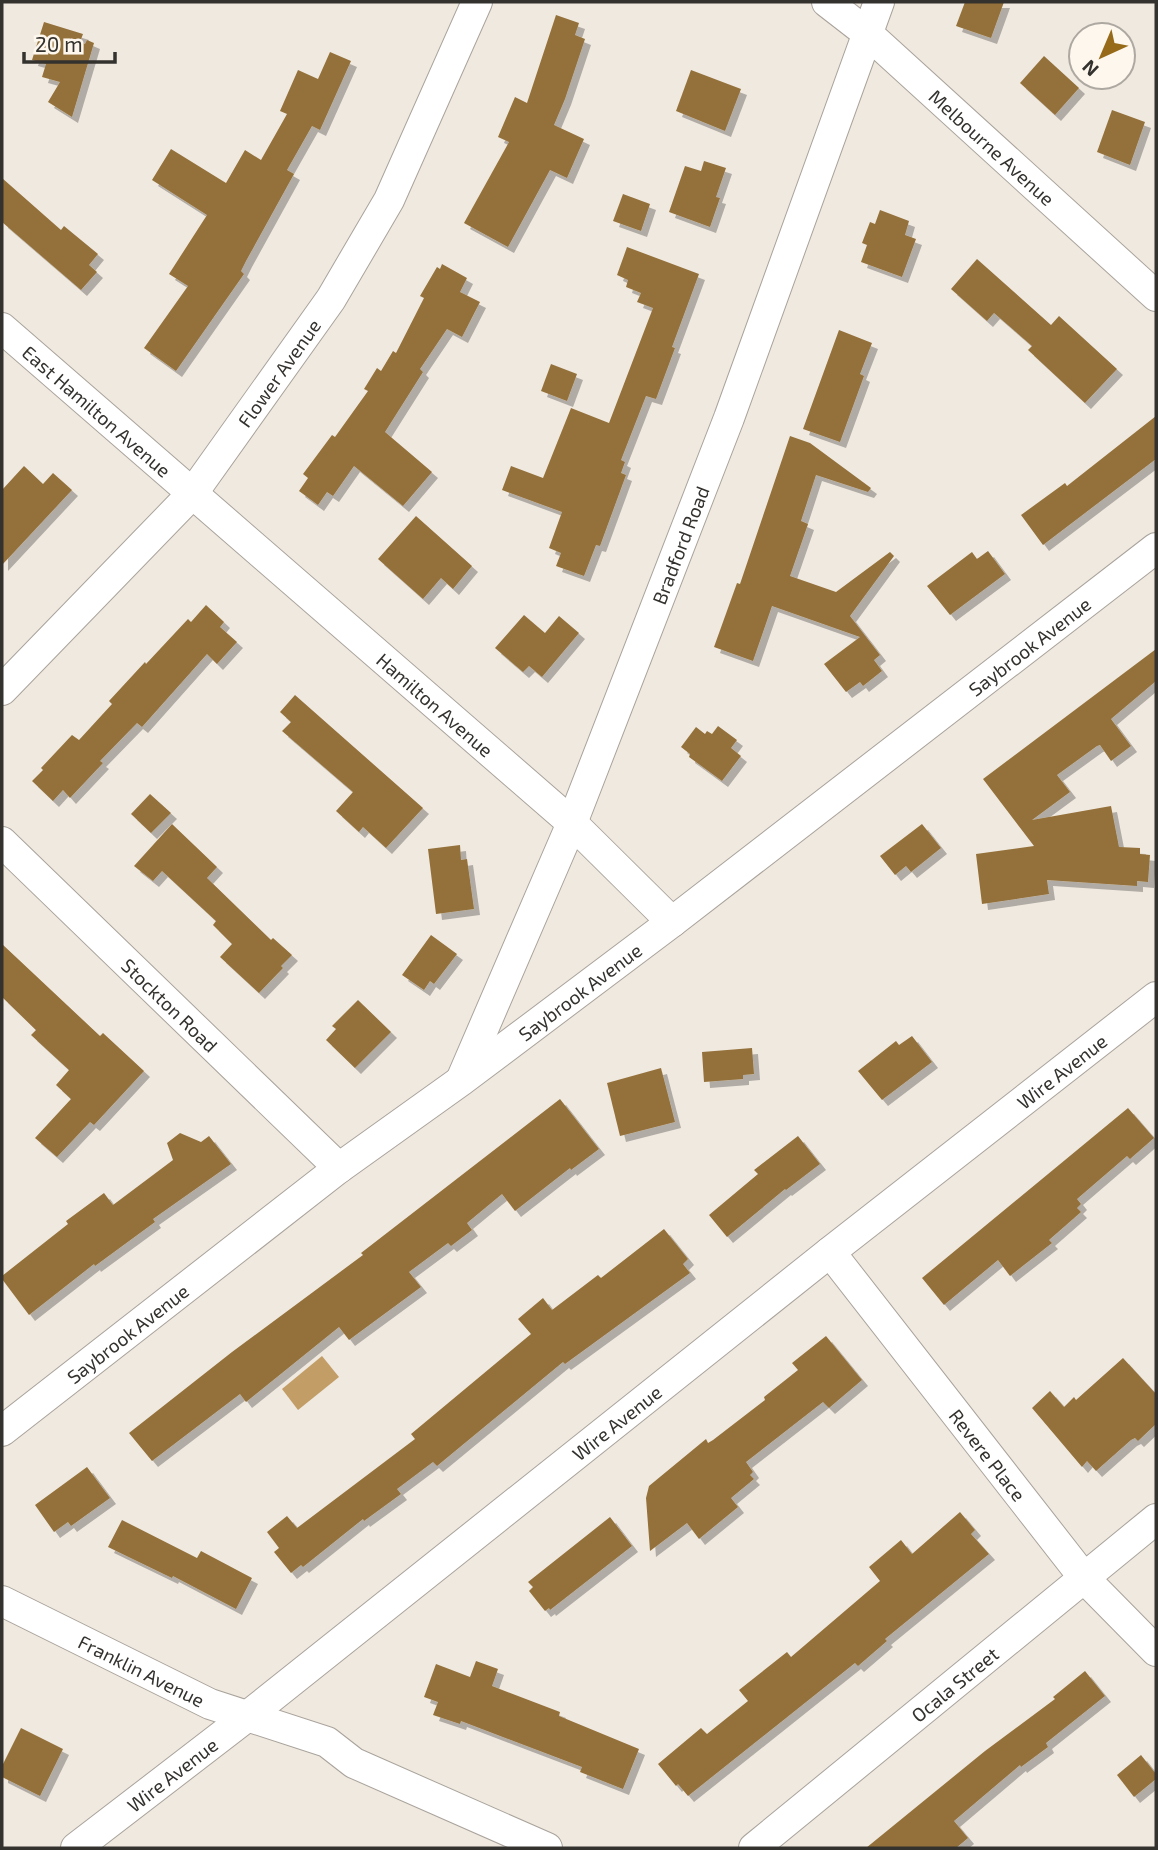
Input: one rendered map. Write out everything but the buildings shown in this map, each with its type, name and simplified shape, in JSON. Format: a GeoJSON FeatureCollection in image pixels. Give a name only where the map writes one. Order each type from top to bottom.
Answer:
{"type":"FeatureCollection","features":[{"type":"Feature","properties":{"kind":"street","name":"Flower Avenue"},"geometry":{"type":"LineString","coordinates":[[2,690],[192,494],[331,299],[389,200],[477,2]]}},
{"type":"Feature","properties":{"kind":"street","name":"Melbourne Avenue"},"geometry":{"type":"LineString","coordinates":[[827,2],[867,33],[1156,296]]}},
{"type":"Feature","properties":{"kind":"street","name":"Bradford Road"},"geometry":{"type":"LineString","coordinates":[[461,1080],[572,823],[729,418],[879,2]]}},
{"type":"Feature","properties":{"kind":"street","name":"East Hamilton Avenue"},"geometry":{"type":"LineString","coordinates":[[2,328],[192,494]]}},
{"type":"Feature","properties":{"kind":"street","name":"Hamilton Avenue"},"geometry":{"type":"LineString","coordinates":[[192,494],[572,823],[672,922]]}},
{"type":"Feature","properties":{"kind":"street","name":"Saybrook Avenue"},"geometry":{"type":"LineString","coordinates":[[2,1431],[339,1168],[672,922],[1156,548]]}},
{"type":"Feature","properties":{"kind":"street","name":"Stockton Road"},"geometry":{"type":"LineString","coordinates":[[2,842],[339,1168]]}},
{"type":"Feature","properties":{"kind":"street","name":"Wire Avenue"},"geometry":{"type":"LineString","coordinates":[[76,1848],[249,1715],[830,1252],[1156,997]]}},
{"type":"Feature","properties":{"kind":"street","name":"Revere Place"},"geometry":{"type":"LineString","coordinates":[[830,1252],[1085,1579],[1156,1651]]}},
{"type":"Feature","properties":{"kind":"street","name":"Ocala Street"},"geometry":{"type":"LineString","coordinates":[[754,1848],[1156,1519]]}},
{"type":"Feature","properties":{"kind":"street","name":"Franklin Avenue"},"geometry":{"type":"LineString","coordinates":[[2,1601],[209,1704],[285,1727],[313,1761],[354,1763],[547,1848]]}},
{"type":"Feature","properties":{"kind":"shaded area"},"geometry":{"type":"Polygon","coordinates":[[[322,1356],[339,1377],[298,1410],[282,1389],[322,1356]]]}}]}
